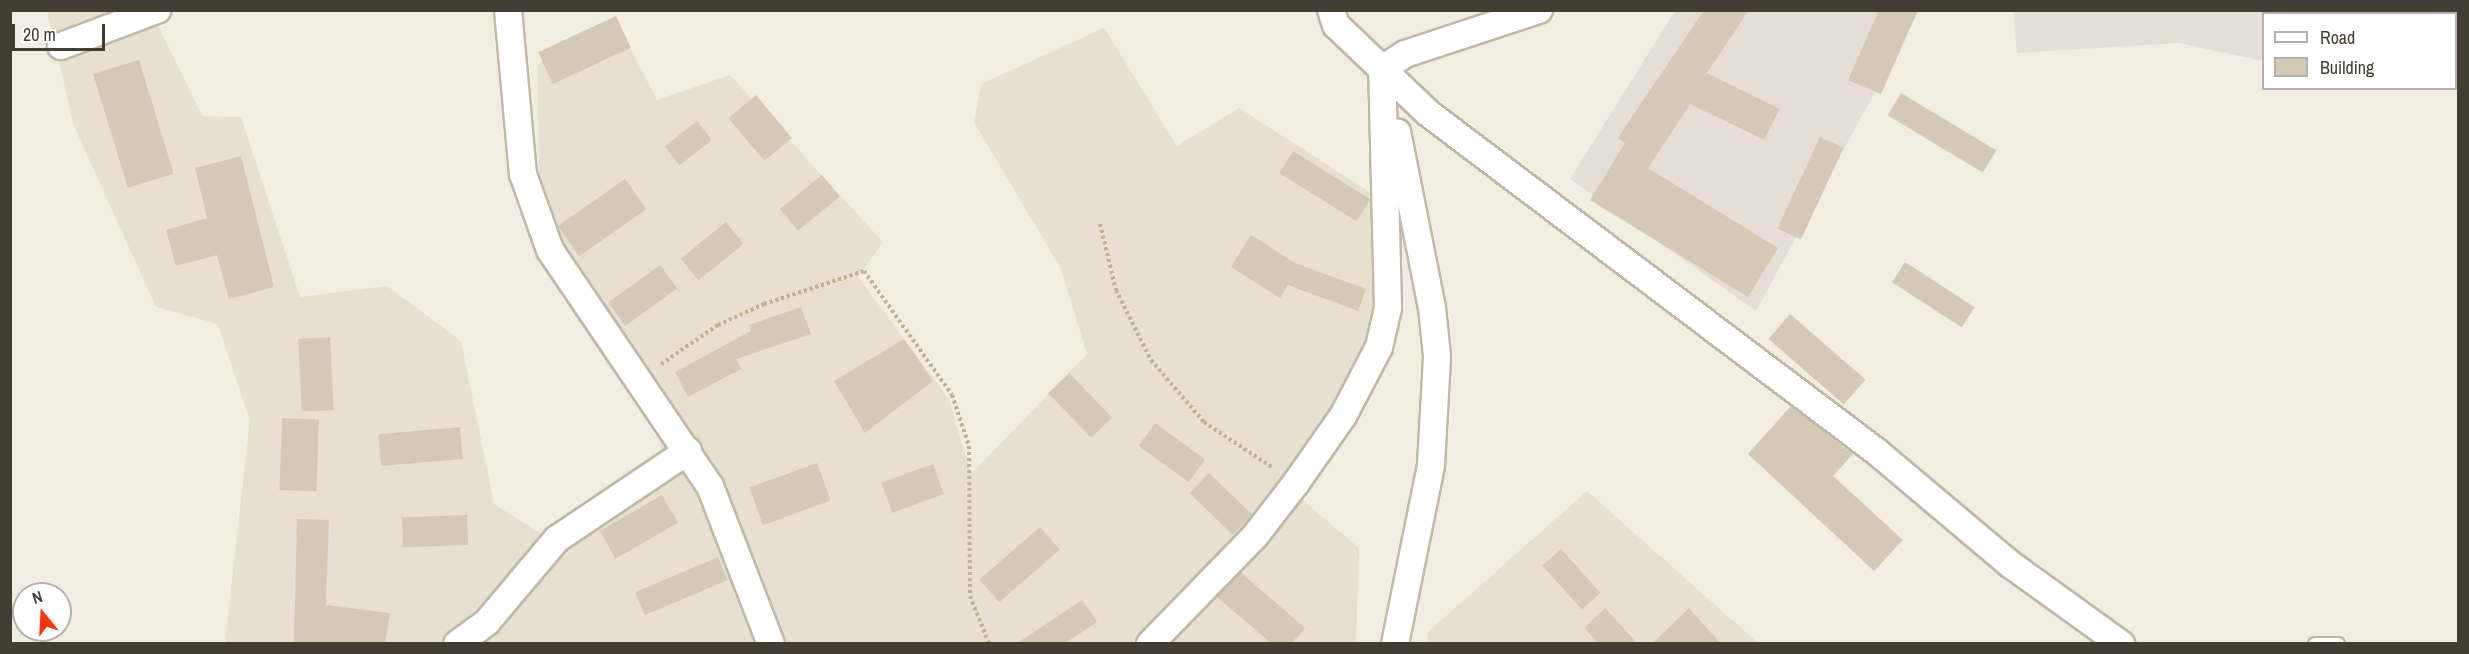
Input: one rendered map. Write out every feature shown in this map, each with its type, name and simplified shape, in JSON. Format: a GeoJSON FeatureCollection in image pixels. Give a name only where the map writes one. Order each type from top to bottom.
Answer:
{"type":"FeatureCollection","features":[{"type":"Feature","properties":{"kind":"street"},"geometry":{"type":"LineString","coordinates":[[61,46],[157,10]]}},
{"type":"Feature","properties":{"kind":"street"},"geometry":{"type":"LineString","coordinates":[[508,10],[523,174],[550,250],[710,486],[771,644]]}},
{"type":"Feature","properties":{"kind":"street"},"geometry":{"type":"LineString","coordinates":[[1382,69],[1405,54],[1539,10]]}},
{"type":"Feature","properties":{"kind":"street"},"geometry":{"type":"LineString","coordinates":[[1328,15],[1382,69],[1501,171],[1877,452],[2010,564],[2121,644]]}},
{"type":"Feature","properties":{"kind":"street"},"geometry":{"type":"LineString","coordinates":[[1150,644],[1255,536],[1296,483],[1358,389],[1379,347],[1388,308],[1382,69]]}},
{"type":"Feature","properties":{"kind":"street"},"geometry":{"type":"LineString","coordinates":[[1382,69],[1417,223],[1437,356],[1431,465],[1395,644]]}},
{"type":"Feature","properties":{"kind":"street"},"geometry":{"type":"LineString","coordinates":[[457,644],[487,622],[557,539],[688,451]]}},
{"type":"Feature","properties":{"kind":"lane"},"geometry":{"type":"LineString","coordinates":[[2315,644],[2338,644]]}},
{"type":"Feature","properties":{"kind":"path"},"geometry":{"type":"LineString","coordinates":[[1100,224],[1116,290],[1151,360],[1204,422],[1296,483]]}},
{"type":"Feature","properties":{"kind":"path"},"geometry":{"type":"LineString","coordinates":[[638,379],[718,325],[864,271],[952,395],[969,446],[970,596],[989,644]]}},
{"type":"Feature","properties":{"kind":"shaded area"},"geometry":{"type":"Polygon","coordinates":[[[2013,10],[2381,11],[2262,12],[2262,61],[2179,43],[2017,53],[2013,10]]]}},
{"type":"Feature","properties":{"kind":"shaded area"},"geometry":{"type":"Polygon","coordinates":[[[47,11],[157,11],[155,19],[202,116],[241,117],[300,297],[387,286],[461,341],[494,504],[549,539],[665,462],[643,378],[539,211],[538,64],[617,23],[657,100],[730,75],[883,242],[858,277],[949,399],[971,474],[1087,354],[1061,269],[974,122],[981,84],[1104,28],[1177,146],[1239,108],[1371,193],[1394,289],[1298,496],[1359,548],[1356,643],[225,643],[250,420],[218,324],[156,307],[74,126],[47,11]]]}},
{"type":"Feature","properties":{"kind":"shaded area"},"geometry":{"type":"Polygon","coordinates":[[[1675,11],[1919,11],[1756,311],[1570,179],[1675,11]]]}},
{"type":"Feature","properties":{"kind":"shaded area"},"geometry":{"type":"Polygon","coordinates":[[[1587,491],[1758,643],[1427,644],[1428,632],[1587,491]]]}},
{"type":"Feature","properties":{"kind":"building"},"geometry":{"type":"Polygon","coordinates":[[[1704,10],[1749,10],[1707,73],[1780,109],[1764,140],[1690,104],[1648,168],[1778,248],[1748,297],[1590,200],[1625,143],[1618,138],[1704,10]]]}},
{"type":"Feature","properties":{"kind":"building"},"geometry":{"type":"Polygon","coordinates":[[[1879,10],[1918,10],[1881,94],[1848,80],[1879,10]]]}},
{"type":"Feature","properties":{"kind":"building"},"geometry":{"type":"Polygon","coordinates":[[[616,16],[631,48],[553,84],[538,52],[616,16]]]}},
{"type":"Feature","properties":{"kind":"building"},"geometry":{"type":"Polygon","coordinates":[[[139,60],[174,174],[128,188],[93,74],[139,60]]]}},
{"type":"Feature","properties":{"kind":"building"},"geometry":{"type":"Polygon","coordinates":[[[1901,93],[1996,150],[1983,172],[1888,115],[1901,93]]]}},
{"type":"Feature","properties":{"kind":"building"},"geometry":{"type":"Polygon","coordinates":[[[756,95],[792,138],[764,161],[728,118],[756,95]]]}},
{"type":"Feature","properties":{"kind":"building"},"geometry":{"type":"Polygon","coordinates":[[[697,121],[712,140],[679,165],[665,146],[697,121]]]}},
{"type":"Feature","properties":{"kind":"building"},"geometry":{"type":"Polygon","coordinates":[[[1820,137],[1844,148],[1801,240],[1777,229],[1820,137]]]}},
{"type":"Feature","properties":{"kind":"building"},"geometry":{"type":"Polygon","coordinates":[[[1293,151],[1370,199],[1356,221],[1279,173],[1293,151]]]}},
{"type":"Feature","properties":{"kind":"building"},"geometry":{"type":"Polygon","coordinates":[[[241,156],[274,287],[229,299],[217,255],[176,266],[166,230],[207,218],[195,168],[241,156]]]}},
{"type":"Feature","properties":{"kind":"building"},"geometry":{"type":"Polygon","coordinates":[[[822,175],[840,197],[798,231],[780,209],[822,175]]]}},
{"type":"Feature","properties":{"kind":"building"},"geometry":{"type":"Polygon","coordinates":[[[625,179],[646,209],[579,256],[558,226],[625,179]]]}},
{"type":"Feature","properties":{"kind":"building"},"geometry":{"type":"Polygon","coordinates":[[[726,222],[744,244],[699,280],[681,259],[726,222]]]}},
{"type":"Feature","properties":{"kind":"building"},"geometry":{"type":"Polygon","coordinates":[[[1251,235],[1295,263],[1366,289],[1358,311],[1288,285],[1280,298],[1231,267],[1251,235]]]}},
{"type":"Feature","properties":{"kind":"building"},"geometry":{"type":"Polygon","coordinates":[[[1905,262],[1975,307],[1962,327],[1892,282],[1905,262]]]}},
{"type":"Feature","properties":{"kind":"building"},"geometry":{"type":"Polygon","coordinates":[[[660,265],[677,288],[625,326],[608,303],[660,265]]]}},
{"type":"Feature","properties":{"kind":"building"},"geometry":{"type":"Polygon","coordinates":[[[801,307],[811,334],[736,359],[741,369],[688,397],[675,372],[751,331],[749,325],[801,307]]]}},
{"type":"Feature","properties":{"kind":"building"},"geometry":{"type":"Polygon","coordinates":[[[1790,314],[1865,380],[1844,405],[1768,339],[1790,314]]]}},
{"type":"Feature","properties":{"kind":"building"},"geometry":{"type":"Polygon","coordinates":[[[330,337],[334,410],[302,412],[298,339],[330,337]]]}},
{"type":"Feature","properties":{"kind":"building"},"geometry":{"type":"Polygon","coordinates":[[[904,339],[933,381],[865,433],[834,381],[904,339]]]}},
{"type":"Feature","properties":{"kind":"building"},"geometry":{"type":"Polygon","coordinates":[[[1069,373],[1112,418],[1091,438],[1048,393],[1069,373]]]}},
{"type":"Feature","properties":{"kind":"building"},"geometry":{"type":"Polygon","coordinates":[[[1791,406],[1853,454],[1833,476],[1903,540],[1874,571],[1748,454],[1791,406]]]}},
{"type":"Feature","properties":{"kind":"building"},"geometry":{"type":"Polygon","coordinates":[[[282,418],[319,419],[316,491],[279,490],[282,418]]]}},
{"type":"Feature","properties":{"kind":"building"},"geometry":{"type":"Polygon","coordinates":[[[1155,423],[1205,459],[1189,482],[1139,446],[1155,423]]]}},
{"type":"Feature","properties":{"kind":"building"},"geometry":{"type":"Polygon","coordinates":[[[460,427],[463,459],[381,466],[378,434],[460,427]]]}},
{"type":"Feature","properties":{"kind":"building"},"geometry":{"type":"Polygon","coordinates":[[[817,463],[831,501],[763,525],[749,488],[817,463]]]}},
{"type":"Feature","properties":{"kind":"building"},"geometry":{"type":"Polygon","coordinates":[[[933,464],[944,494],[892,513],[881,483],[933,464]]]}},
{"type":"Feature","properties":{"kind":"building"},"geometry":{"type":"Polygon","coordinates":[[[1209,473],[1252,515],[1233,535],[1190,493],[1209,473]]]}},
{"type":"Feature","properties":{"kind":"building"},"geometry":{"type":"Polygon","coordinates":[[[662,495],[678,523],[616,559],[600,531],[662,495]]]}},
{"type":"Feature","properties":{"kind":"building"},"geometry":{"type":"Polygon","coordinates":[[[467,515],[468,545],[403,547],[402,517],[467,515]]]}},
{"type":"Feature","properties":{"kind":"building"},"geometry":{"type":"Polygon","coordinates":[[[297,519],[329,520],[326,605],[390,613],[385,644],[294,644],[297,519]]]}},
{"type":"Feature","properties":{"kind":"building"},"geometry":{"type":"Polygon","coordinates":[[[1040,527],[1060,550],[999,602],[980,579],[1040,527]]]}},
{"type":"Feature","properties":{"kind":"building"},"geometry":{"type":"Polygon","coordinates":[[[1561,549],[1600,593],[1582,610],[1542,566],[1561,549]]]}},
{"type":"Feature","properties":{"kind":"building"},"geometry":{"type":"Polygon","coordinates":[[[718,557],[728,580],[645,615],[635,592],[718,557]]]}},
{"type":"Feature","properties":{"kind":"building"},"geometry":{"type":"Polygon","coordinates":[[[1240,572],[1305,628],[1291,644],[1272,644],[1217,597],[1240,572]]]}},
{"type":"Feature","properties":{"kind":"building"},"geometry":{"type":"Polygon","coordinates":[[[1082,600],[1097,622],[1064,644],[1016,644],[1082,600]]]}},
{"type":"Feature","properties":{"kind":"building"},"geometry":{"type":"Polygon","coordinates":[[[1605,608],[1638,644],[1599,644],[1584,628],[1605,608]]]}},
{"type":"Feature","properties":{"kind":"building"},"geometry":{"type":"Polygon","coordinates":[[[1689,608],[1721,644],[1652,644],[1689,608]]]}}]}
